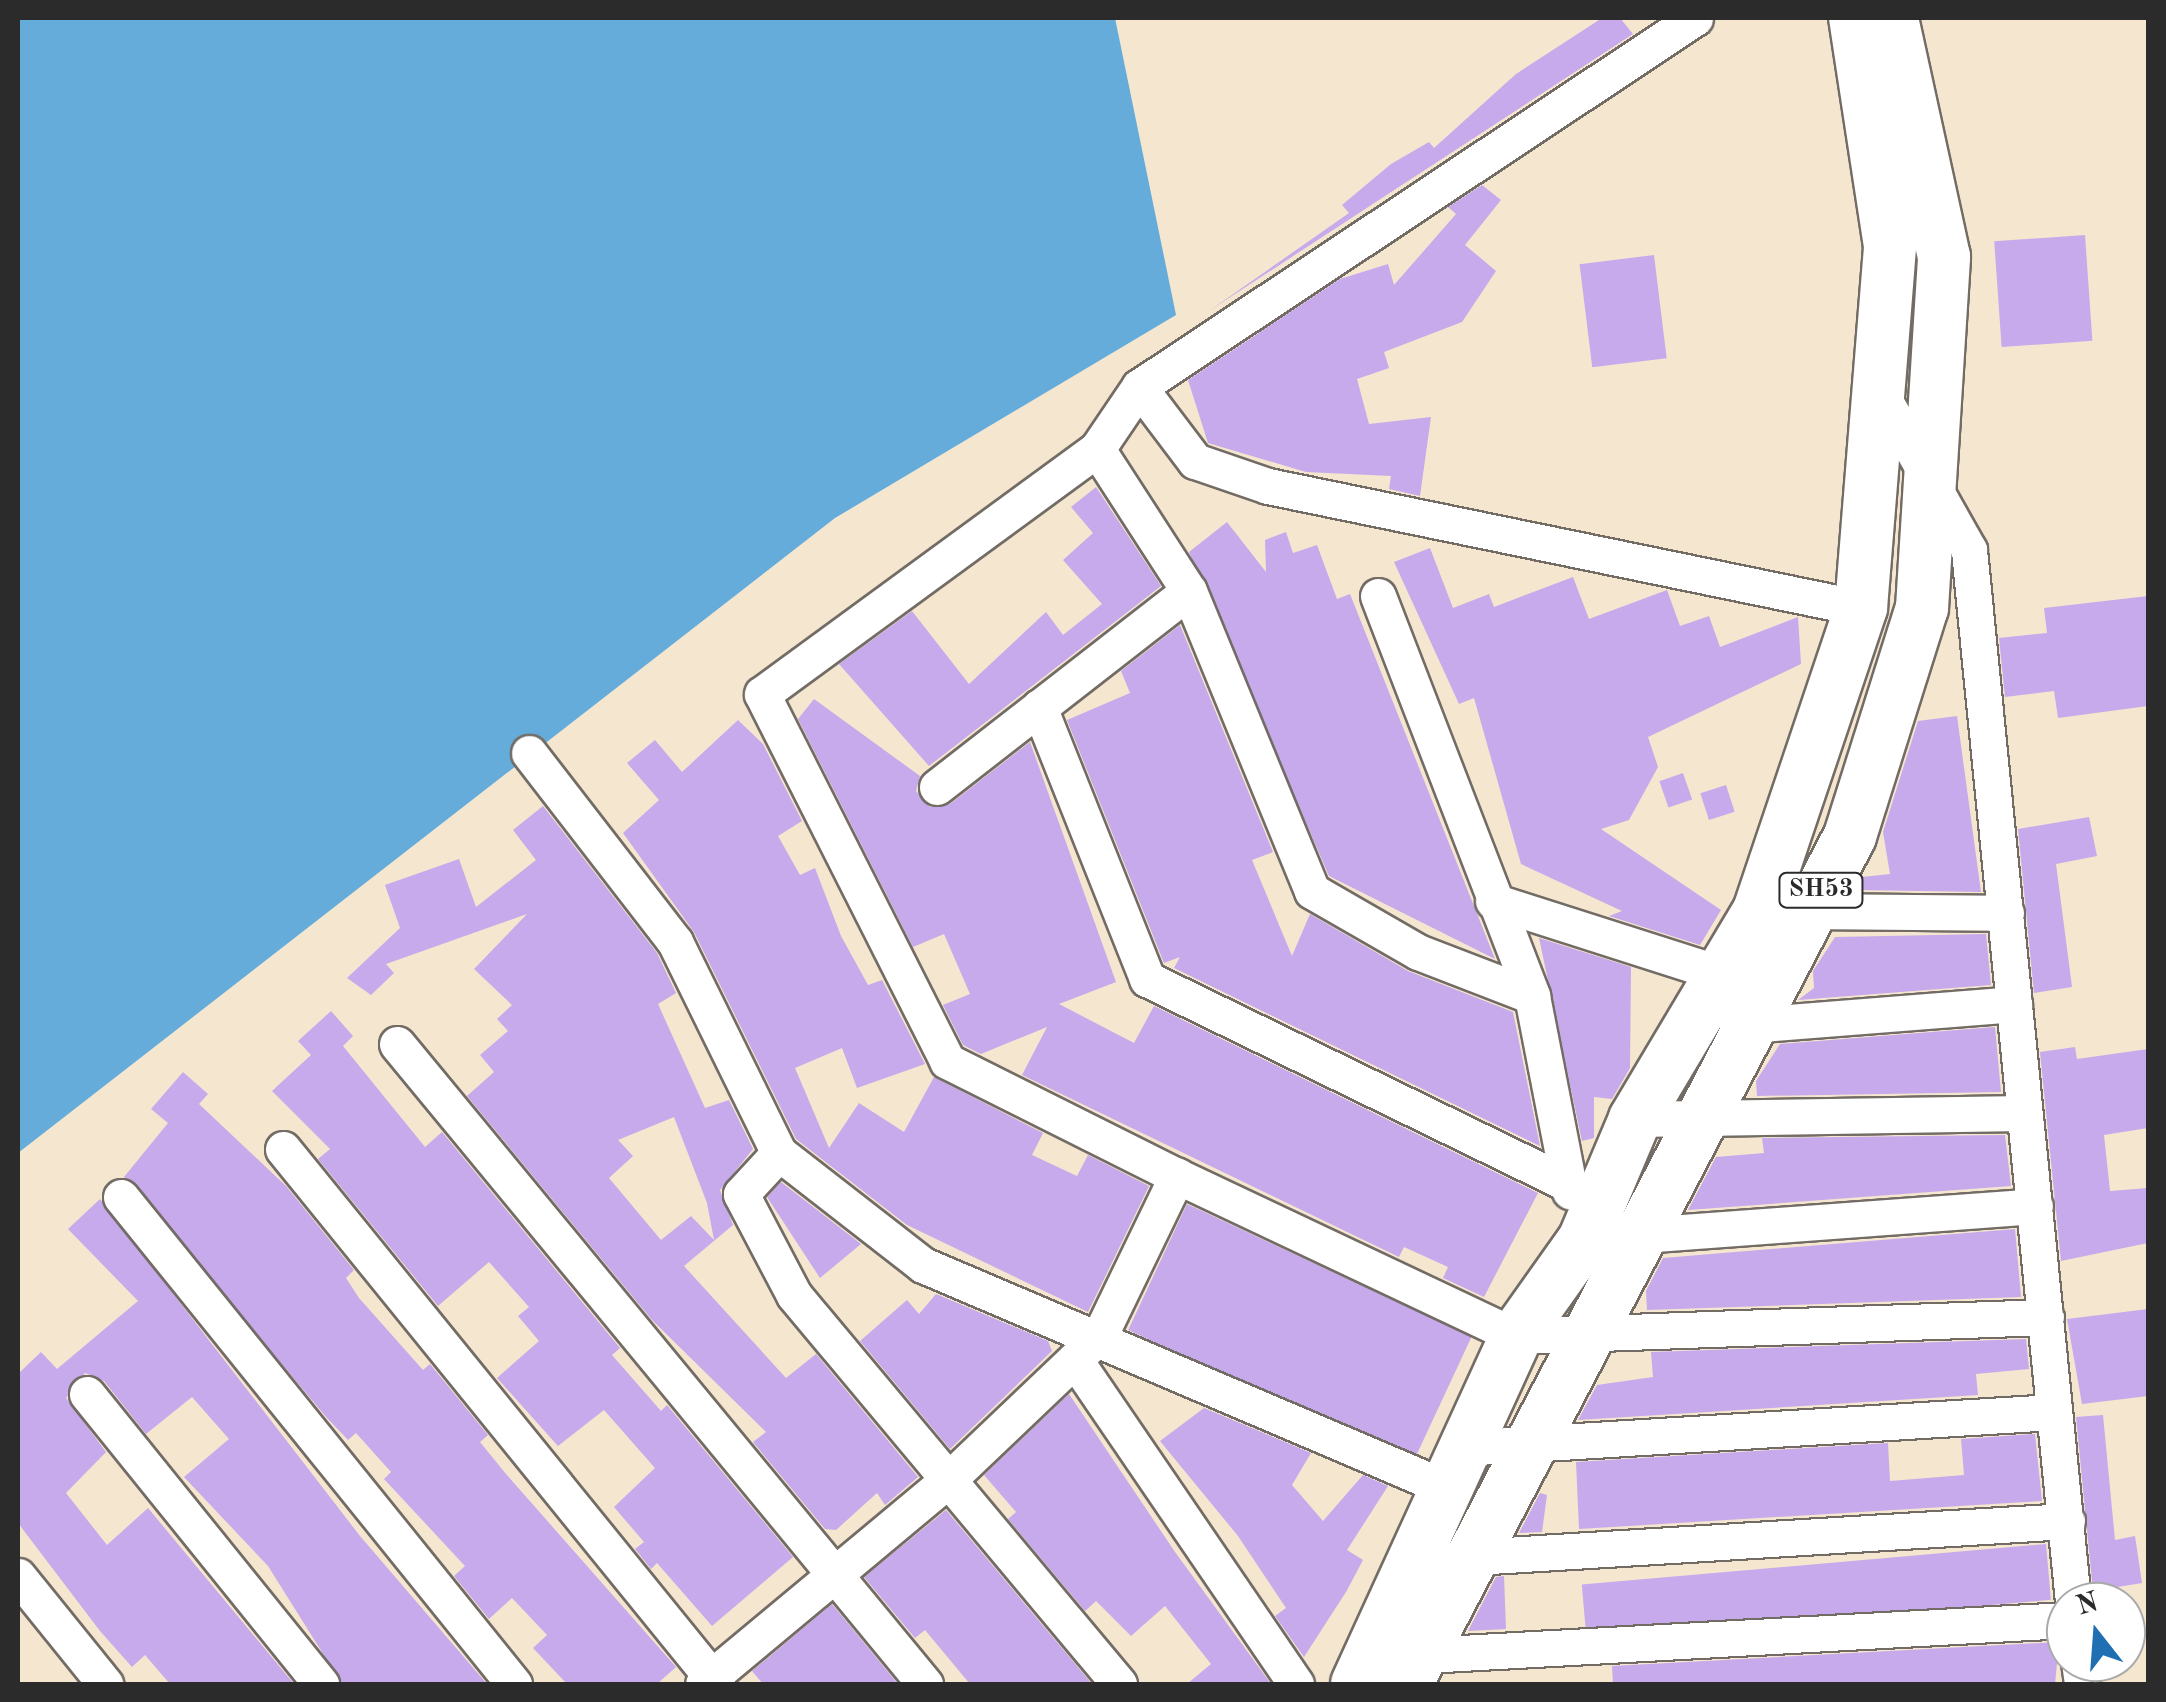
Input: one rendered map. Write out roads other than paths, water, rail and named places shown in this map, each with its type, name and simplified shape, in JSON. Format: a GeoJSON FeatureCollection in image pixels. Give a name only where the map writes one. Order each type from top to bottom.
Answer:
{"type":"FeatureCollection","features":[{"type":"Feature","properties":{"kind":"main road","name":"SH53"},"geometry":{"type":"LineString","coordinates":[[1388,1671],[1470,1557],[1750,1025],[1784,911],[1861,608],[1874,381],[1890,246],[1855,18]]}},
{"type":"Feature","properties":{"kind":"main road","name":"SH53"},"geometry":{"type":"LineString","coordinates":[[1388,1671],[1406,1562],[1516,1336],[1635,1119],[1696,1028],[1725,975],[1850,836],[1922,608],[1944,257],[1892,18]]}},
{"type":"Feature","properties":{"kind":"street"},"geometry":{"type":"LineString","coordinates":[[1695,18],[1139,387],[1097,449],[762,694],[948,1060],[1177,1176],[1516,1336],[2046,1318]]}},
{"type":"Feature","properties":{"kind":"street"},"geometry":{"type":"LineString","coordinates":[[1874,381],[1969,550],[2072,1582]]}},
{"type":"Feature","properties":{"kind":"street"},"geometry":{"type":"LineString","coordinates":[[1139,387],[1195,461],[1268,486],[1861,608]]}},
{"type":"Feature","properties":{"kind":"street"},"geometry":{"type":"LineString","coordinates":[[1097,449],[1189,592],[1312,891],[1418,952],[1532,996]]}},
{"type":"Feature","properties":{"kind":"street"},"geometry":{"type":"LineString","coordinates":[[937,787],[1189,592]]}},
{"type":"Feature","properties":{"kind":"street"},"geometry":{"type":"LineString","coordinates":[[1378,596],[1492,901],[1532,996],[1585,1210]]}},
{"type":"Feature","properties":{"kind":"street"},"geometry":{"type":"LineString","coordinates":[[1039,707],[1147,979],[1585,1210],[1638,1236],[2036,1206]]}},
{"type":"Feature","properties":{"kind":"street"},"geometry":{"type":"LineString","coordinates":[[529,753],[675,942],[780,1153],[924,1266],[1088,1347],[1452,1467],[1528,1444],[2054,1412]]}},
{"type":"Feature","properties":{"kind":"street"},"geometry":{"type":"LineString","coordinates":[[1492,901],[1725,975]]}},
{"type":"Feature","properties":{"kind":"street"},"geometry":{"type":"LineString","coordinates":[[1784,911],[2006,913]]}},
{"type":"Feature","properties":{"kind":"street"},"geometry":{"type":"LineString","coordinates":[[1696,1028],[2014,1004]]}},
{"type":"Feature","properties":{"kind":"street"},"geometry":{"type":"LineString","coordinates":[[397,1044],[832,1577],[925,1684]]}},
{"type":"Feature","properties":{"kind":"street"},"geometry":{"type":"LineString","coordinates":[[1635,1119],[2023,1112]]}},
{"type":"Feature","properties":{"kind":"street"},"geometry":{"type":"LineString","coordinates":[[283,1149],[710,1682],[948,1480],[1088,1347],[1177,1176]]}},
{"type":"Feature","properties":{"kind":"street"},"geometry":{"type":"LineString","coordinates":[[780,1153],[741,1194],[794,1295],[1119,1684]]}},
{"type":"Feature","properties":{"kind":"street"},"geometry":{"type":"LineString","coordinates":[[120,1197],[514,1684]]}},
{"type":"Feature","properties":{"kind":"street"},"geometry":{"type":"LineString","coordinates":[[1088,1347],[1296,1684]]}},
{"type":"Feature","properties":{"kind":"street"},"geometry":{"type":"LineString","coordinates":[[87,1394],[321,1684]]}},
{"type":"Feature","properties":{"kind":"street"},"geometry":{"type":"LineString","coordinates":[[1406,1562],[2068,1521]]}},
{"type":"Feature","properties":{"kind":"street"},"geometry":{"type":"LineString","coordinates":[[18,1576],[105,1684]]}},
{"type":"Feature","properties":{"kind":"street"},"geometry":{"type":"LineString","coordinates":[[1388,1671],[2046,1622]]}},
{"type":"Feature","properties":{"kind":"water"},"geometry":{"type":"Polygon","coordinates":[[[18,18],[1115,18],[1176,315],[835,518],[18,1153],[18,18]]]}}]}
